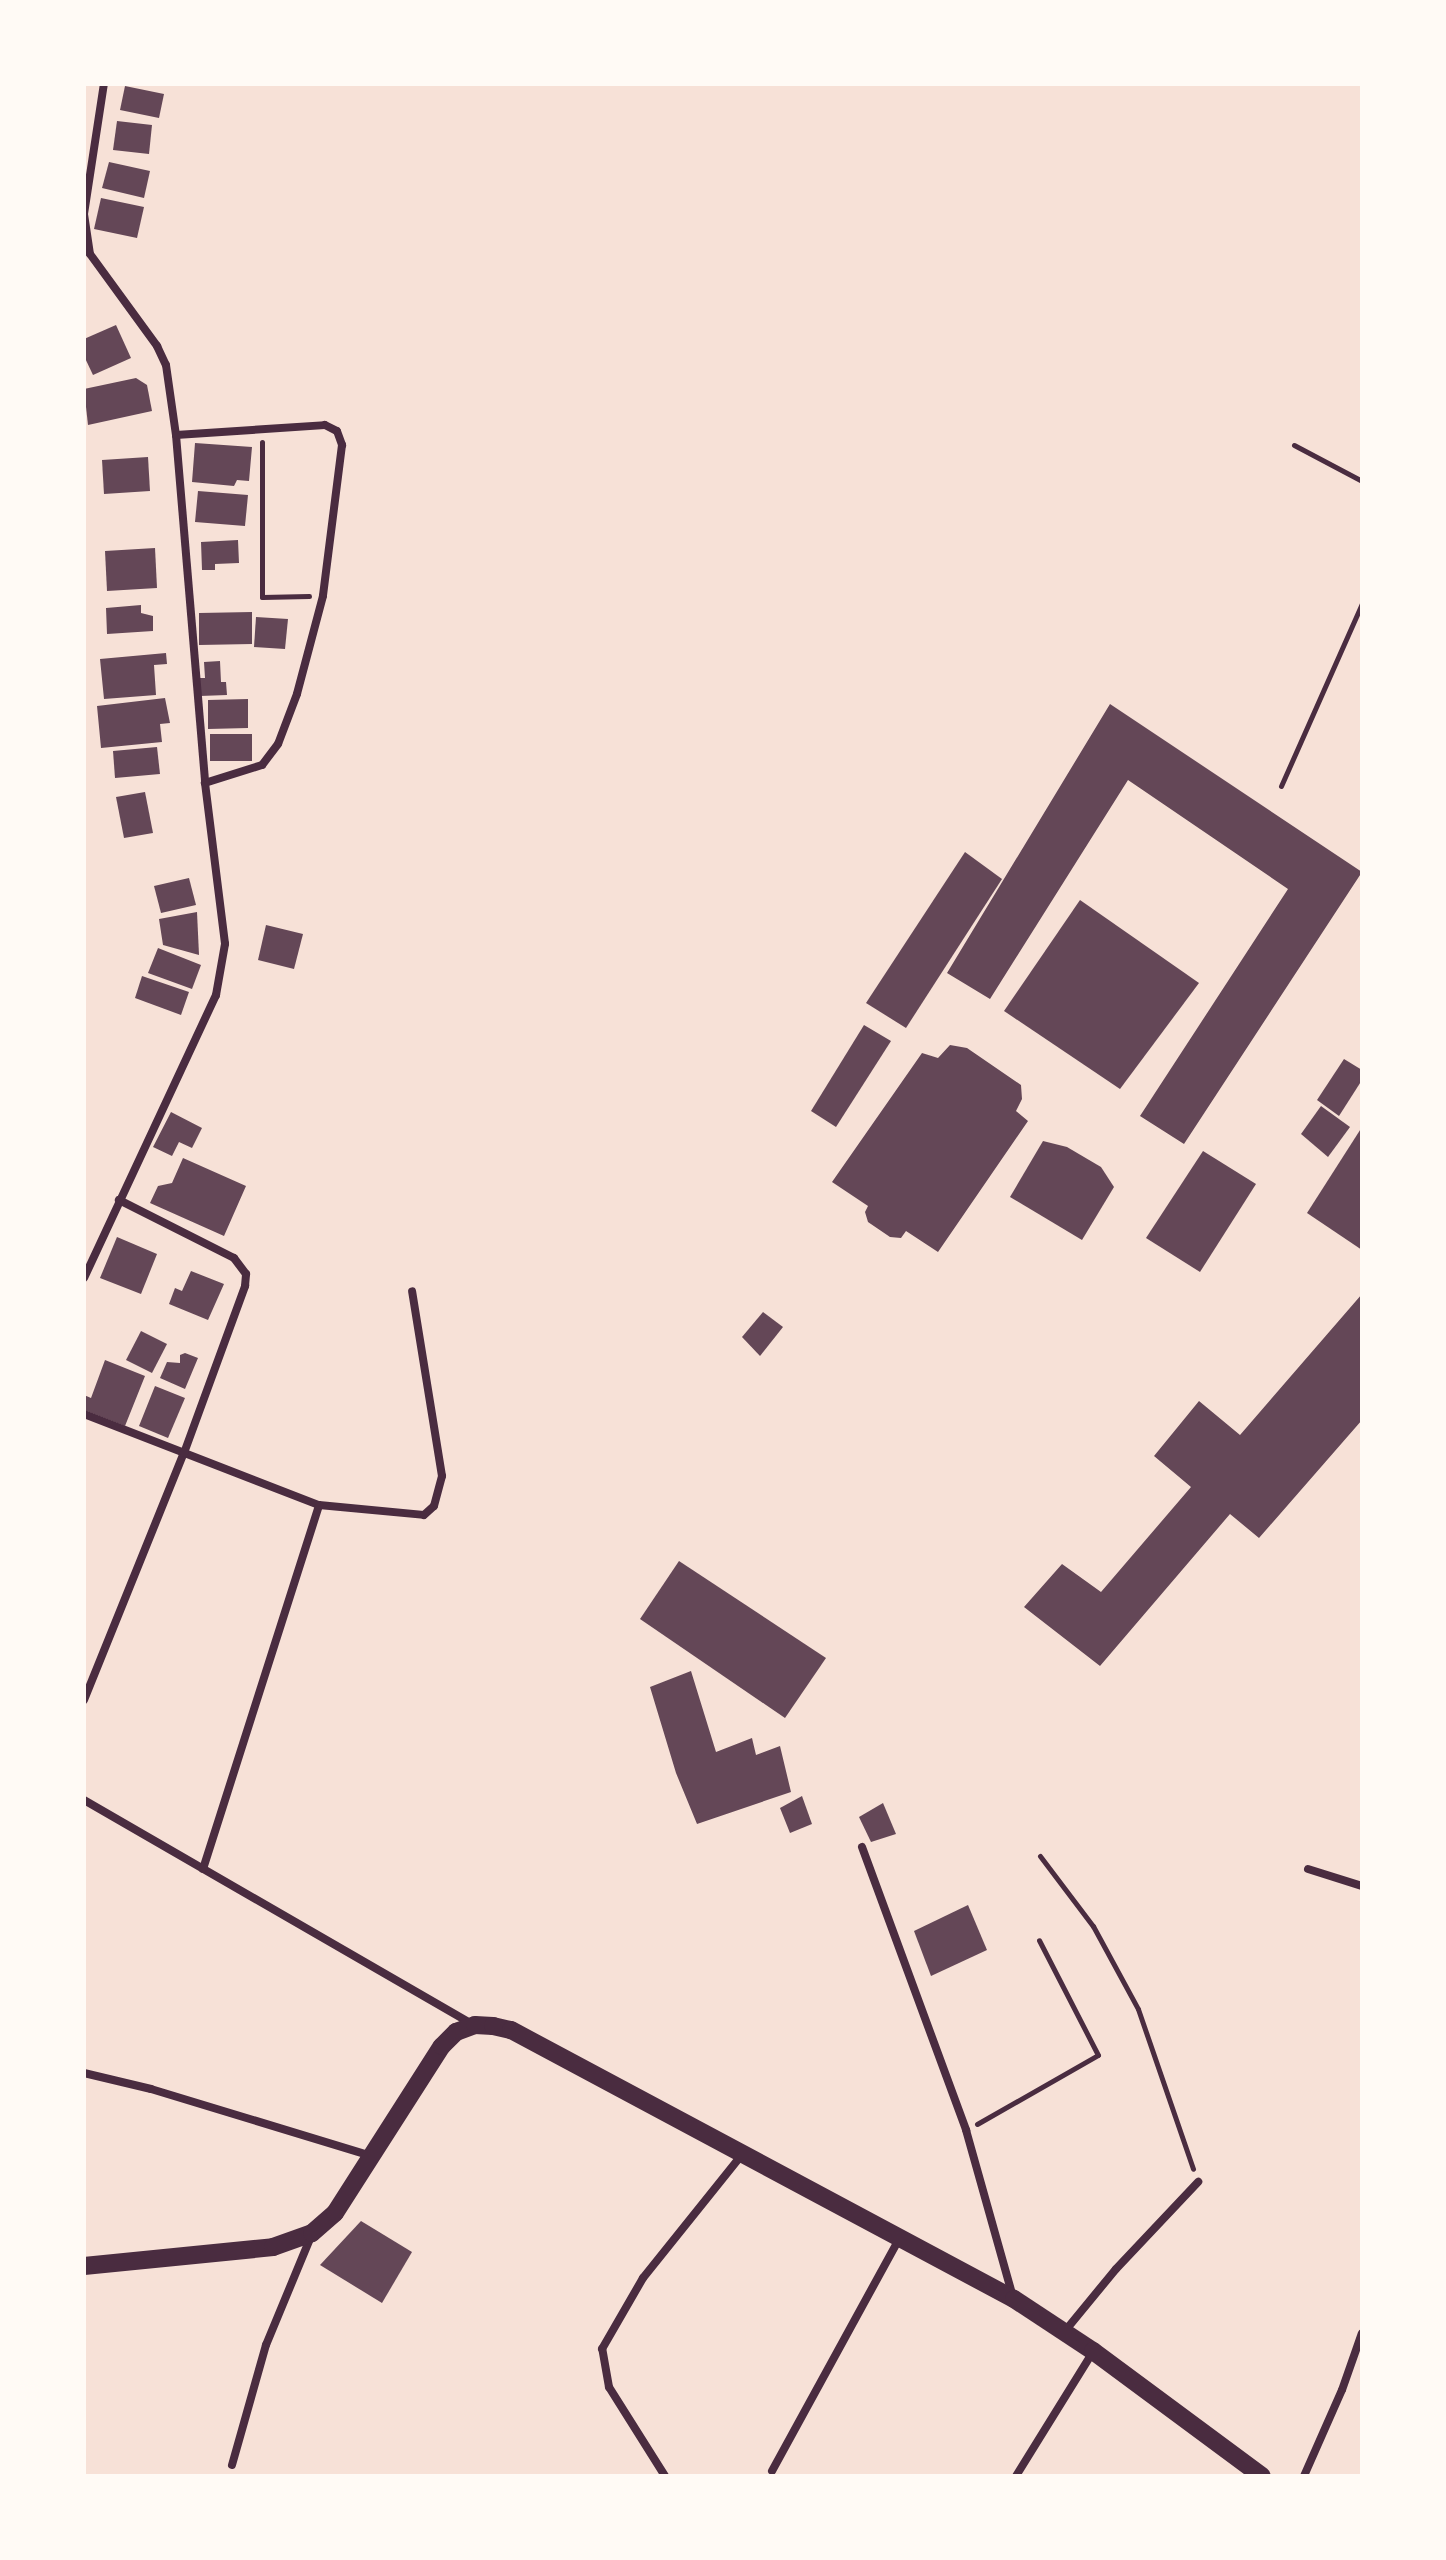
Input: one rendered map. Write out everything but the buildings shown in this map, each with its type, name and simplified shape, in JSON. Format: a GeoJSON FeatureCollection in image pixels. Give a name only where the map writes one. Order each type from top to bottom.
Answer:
{"type":"FeatureCollection","features":[{"type":"Feature","properties":{"kind":"highway"},"geometry":{"type":"LineString","coordinates":[[84,2266],[273,2247],[312,2233],[335,2213],[442,2046],[456,2032],[475,2025],[511,2030],[1014,2299],[1093,2351],[1257,2474]]}},
{"type":"Feature","properties":{"kind":"street"},"geometry":{"type":"LineString","coordinates":[[84,1278],[216,995],[225,944],[205,783],[176,435],[166,365],[157,346],[90,254],[84,214],[104,84]]}},
{"type":"Feature","properties":{"kind":"street"},"geometry":{"type":"LineString","coordinates":[[176,435],[325,425],[341,437],[323,596],[297,694],[271,756],[262,765],[205,783]]}},
{"type":"Feature","properties":{"kind":"street"},"geometry":{"type":"LineString","coordinates":[[84,1700],[184,1453],[245,1286],[246,1274],[234,1258],[119,1200]]}},
{"type":"Feature","properties":{"kind":"street"},"geometry":{"type":"LineString","coordinates":[[84,1414],[319,1505],[424,1515],[434,1506],[442,1476],[412,1291]]}},
{"type":"Feature","properties":{"kind":"street"},"geometry":{"type":"LineString","coordinates":[[203,1869],[319,1505]]}},
{"type":"Feature","properties":{"kind":"street"},"geometry":{"type":"LineString","coordinates":[[84,1800],[475,2025]]}},
{"type":"Feature","properties":{"kind":"street"},"geometry":{"type":"LineString","coordinates":[[862,1847],[966,2130],[1014,2299]]}},
{"type":"Feature","properties":{"kind":"street"},"geometry":{"type":"LineString","coordinates":[[1308,1869],[1362,1886]]}},
{"type":"Feature","properties":{"kind":"street"},"geometry":{"type":"LineString","coordinates":[[84,2073],[151,2089],[372,2156]]}},
{"type":"Feature","properties":{"kind":"street"},"geometry":{"type":"LineString","coordinates":[[665,2476],[609,2387],[602,2349],[643,2278],[743,2153]]}},
{"type":"Feature","properties":{"kind":"street"},"geometry":{"type":"LineString","coordinates":[[1065,2331],[1116,2269],[1198,2182]]}},
{"type":"Feature","properties":{"kind":"street"},"geometry":{"type":"LineString","coordinates":[[232,2465],[266,2345],[312,2233]]}},
{"type":"Feature","properties":{"kind":"street"},"geometry":{"type":"LineString","coordinates":[[772,2471],[901,2236]]}},
{"type":"Feature","properties":{"kind":"street"},"geometry":{"type":"LineString","coordinates":[[1304,2476],[1342,2390],[1362,2333]]}},
{"type":"Feature","properties":{"kind":"street"},"geometry":{"type":"LineString","coordinates":[[1016,2476],[1093,2351]]}},
{"type":"Feature","properties":{"kind":"path"},"geometry":{"type":"LineString","coordinates":[[262,429],[262,597],[323,596]]}},
{"type":"Feature","properties":{"kind":"path"},"geometry":{"type":"LineString","coordinates":[[1294,445],[1362,481]]}},
{"type":"Feature","properties":{"kind":"path"},"geometry":{"type":"LineString","coordinates":[[1281,786],[1362,603]]}},
{"type":"Feature","properties":{"kind":"path"},"geometry":{"type":"LineString","coordinates":[[1040,1856],[1093,1926],[1138,2009],[1198,2182]]}},
{"type":"Feature","properties":{"kind":"path"},"geometry":{"type":"LineString","coordinates":[[966,2130],[1098,2055],[1039,1940]]}}]}
